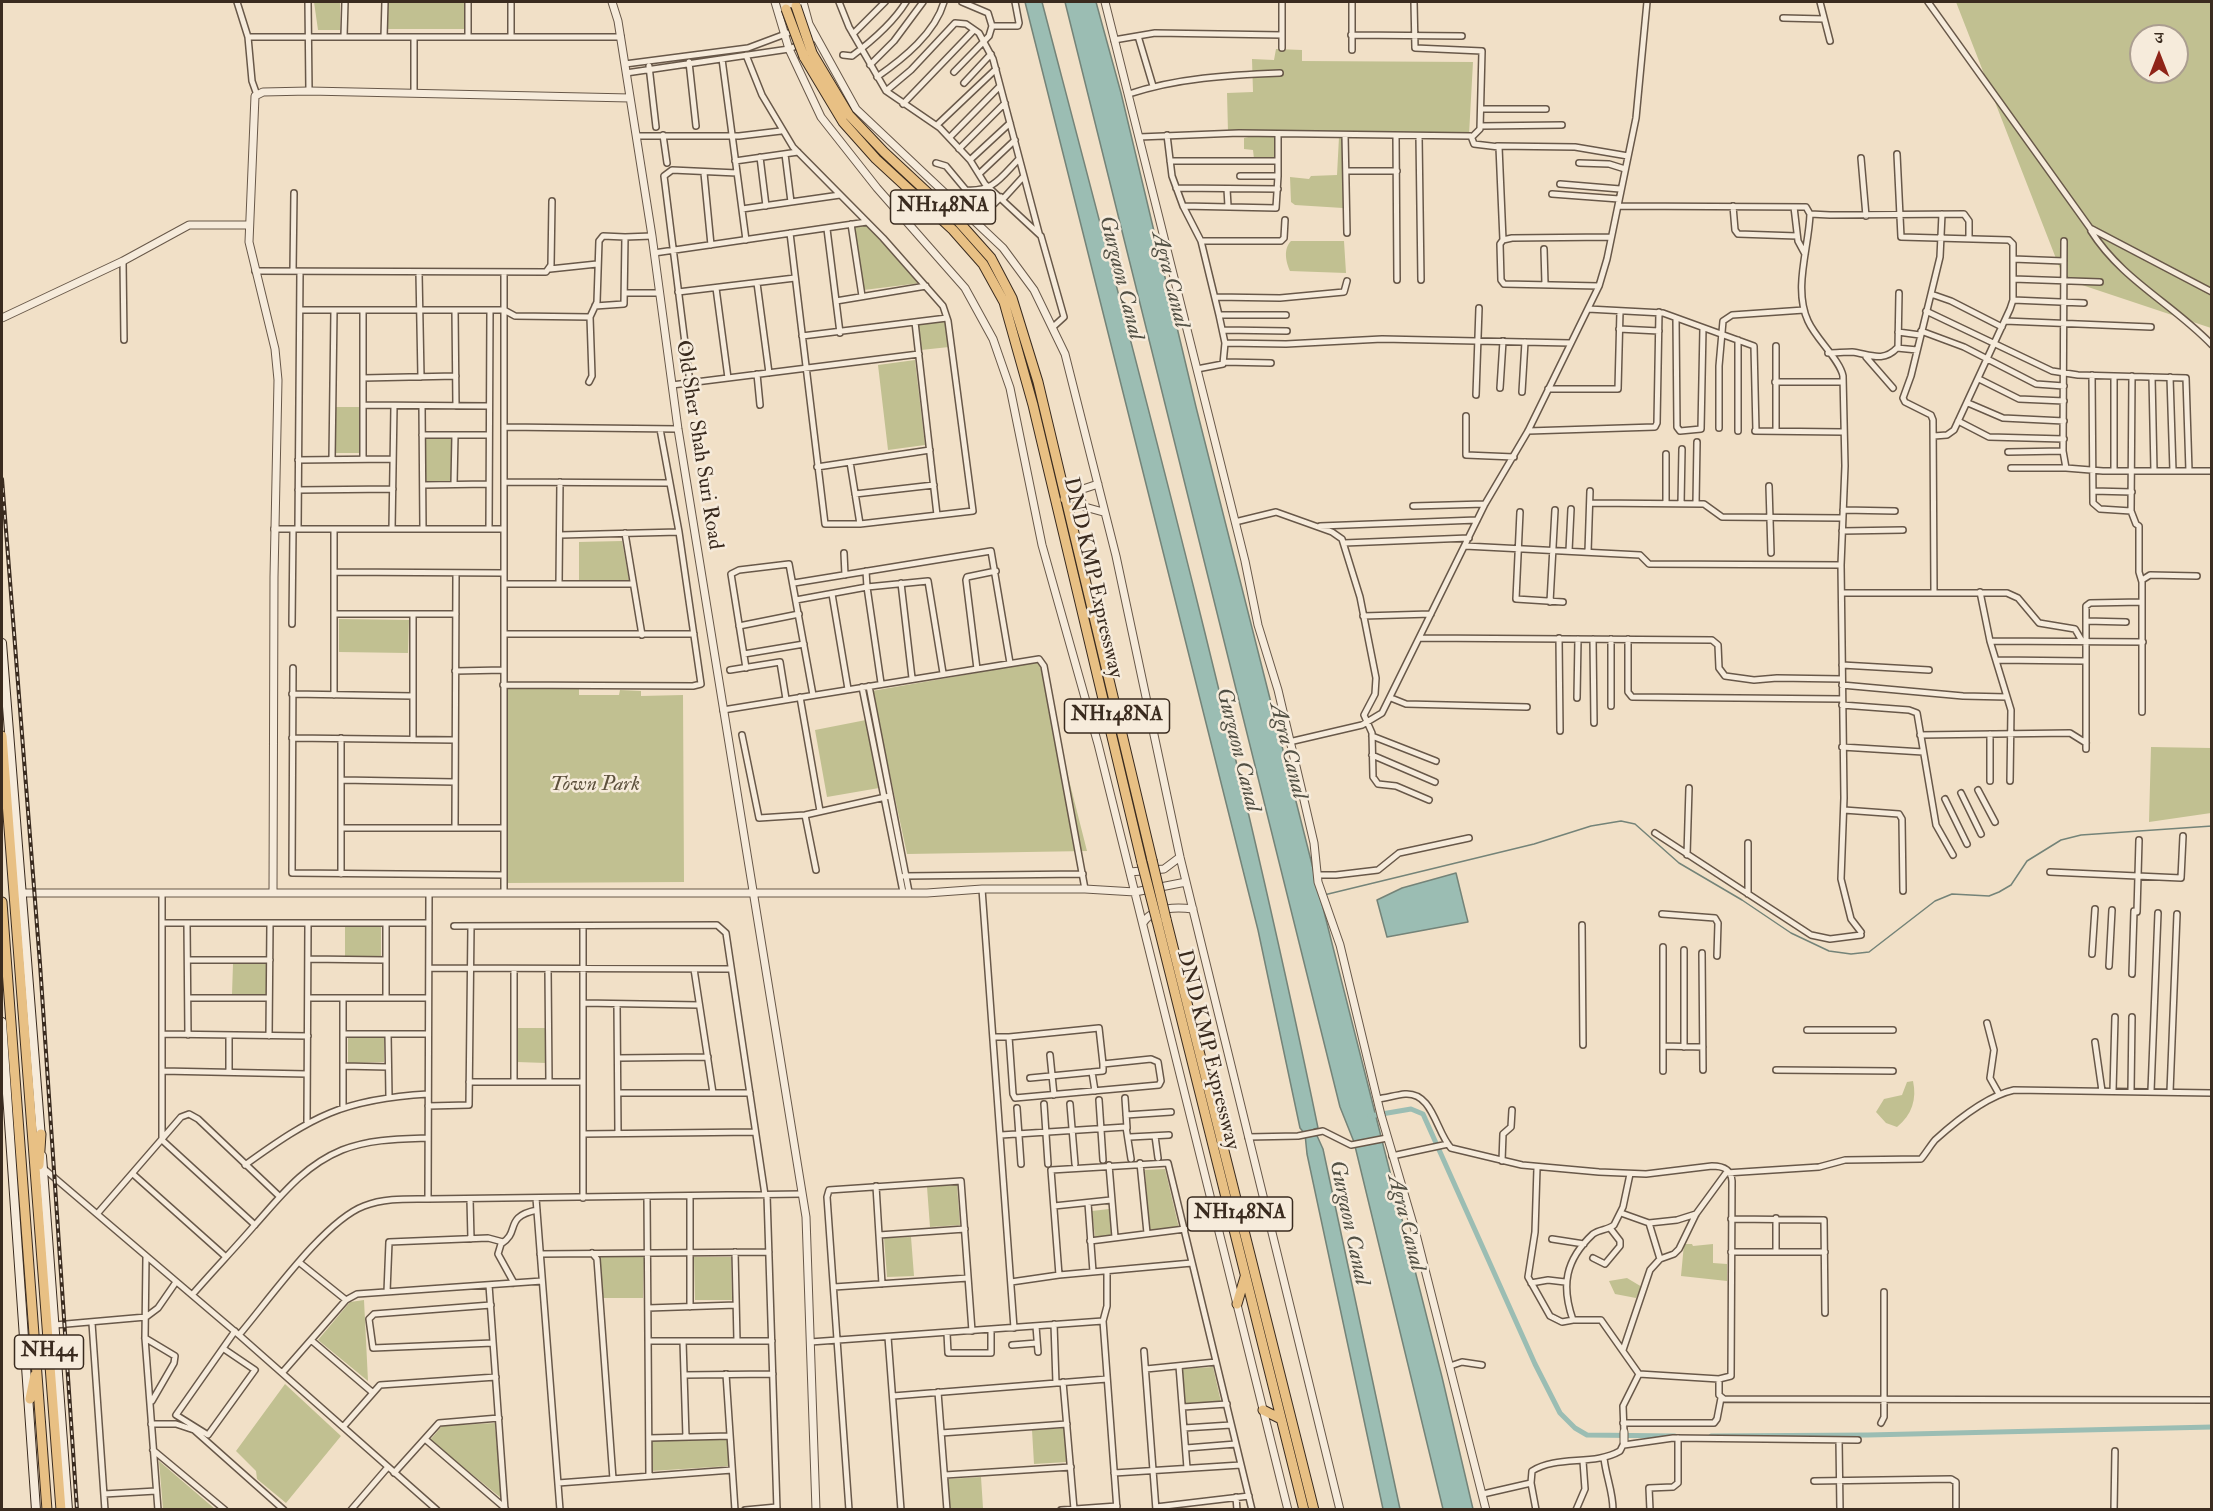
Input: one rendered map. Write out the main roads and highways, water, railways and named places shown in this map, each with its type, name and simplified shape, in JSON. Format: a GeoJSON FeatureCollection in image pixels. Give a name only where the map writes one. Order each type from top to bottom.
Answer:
{"type":"FeatureCollection","features":[{"type":"Feature","properties":{"kind":"highway","name":"DND KMP Expressway"},"geometry":{"type":"LineString","coordinates":[[785,2],[808,55],[843,122],[876,159],[953,230],[983,264],[1004,302],[1033,405],[1147,861]]}},
{"type":"Feature","properties":{"kind":"highway","name":"DND KMP Expressway"},"geometry":{"type":"LineString","coordinates":[[795,2],[808,55],[849,115],[884,152],[958,221],[991,258],[1003,278],[1020,318],[1065,500],[1245,1277],[1304,1509]]}},
{"type":"Feature","properties":{"kind":"highway"},"geometry":{"type":"LineString","coordinates":[[1065,500],[1078,496]]}},
{"type":"Feature","properties":{"kind":"highway","name":"NH44"},"geometry":{"type":"LineString","coordinates":[[2,736],[61,1509]]}},
{"type":"Feature","properties":{"kind":"highway","name":"NH44"},"geometry":{"type":"LineString","coordinates":[[2,902],[47,1509]]}},
{"type":"Feature","properties":{"kind":"highway","name":"DND KMP Expressway"},"geometry":{"type":"LineString","coordinates":[[1161,920],[1314,1509]]}},
{"type":"Feature","properties":{"kind":"highway"},"geometry":{"type":"LineString","coordinates":[[36,1195],[41,1134]]}},
{"type":"Feature","properties":{"kind":"highway"},"geometry":{"type":"LineString","coordinates":[[1237,1304],[1245,1277]]}},
{"type":"Feature","properties":{"kind":"highway"},"geometry":{"type":"LineString","coordinates":[[30,1399],[37,1366]]}},
{"type":"Feature","properties":{"kind":"highway"},"geometry":{"type":"LineString","coordinates":[[1263,1410],[1281,1419]]}},
{"type":"Feature","properties":{"kind":"main road"},"geometry":{"type":"LineString","coordinates":[[2,643],[68,1509]]}},
{"type":"Feature","properties":{"kind":"main road"},"geometry":{"type":"LineString","coordinates":[[2,1022],[36,1509]]}},
{"type":"Feature","properties":{"kind":"water"},"geometry":{"type":"Polygon","coordinates":[[[1025,2],[1042,2],[1188,563],[1288,986],[1318,1128],[1314,1129],[1323,1149],[1400,1509],[1383,1509],[1307,1154],[1305,1134],[1300,1128],[1258,930],[1025,2]]]}},
{"type":"Feature","properties":{"kind":"water"},"geometry":{"type":"Polygon","coordinates":[[[1065,2],[1096,2],[1121,93],[1196,407],[1442,1377],[1473,1509],[1443,1509],[1354,1142],[1340,1107],[1065,2]]]}},
{"type":"Feature","properties":{"kind":"water"},"geometry":{"type":"Polygon","coordinates":[[[1456,873],[1468,922],[1387,937],[1377,900],[1402,888],[1456,873]]]}},
{"type":"Feature","properties":{"kind":"waterway"},"geometry":{"type":"LineString","coordinates":[[1324,895],[1534,844],[1591,826],[1621,821],[1635,824],[1679,863],[1742,900],[1791,933],[1829,951],[1851,954],[1869,952],[1935,901],[1952,894],[1989,896],[1999,892],[2011,885],[2027,861],[2061,840],[2081,835],[2212,826]]}},
{"type":"Feature","properties":{"kind":"waterway"},"geometry":{"type":"LineString","coordinates":[[1370,1116],[1411,1109],[1423,1114],[1535,1364],[1560,1413],[1575,1428],[1587,1435],[1675,1436]]}},
{"type":"Feature","properties":{"kind":"waterway"},"geometry":{"type":"LineString","coordinates":[[1711,1436],[1868,1435],[2212,1427]]}},
{"type":"Feature","properties":{"kind":"railway"},"geometry":{"type":"LineString","coordinates":[[2,479],[40,964],[77,1510]]}},
{"type":"Feature","properties":{"kind":"water label","name":"Gurgaon Canal"},"geometry":{"type":"Point","coordinates":[1120,278]}},
{"type":"Feature","properties":{"kind":"water label","name":"Agra Canal"},"geometry":{"type":"Point","coordinates":[1169,280]}},
{"type":"Feature","properties":{"kind":"water label","name":"Gurgaon Canal"},"geometry":{"type":"Point","coordinates":[1237,750]}},
{"type":"Feature","properties":{"kind":"water label","name":"Agra Canal"},"geometry":{"type":"Point","coordinates":[1287,751]}},
{"type":"Feature","properties":{"kind":"water label","name":"Gurgaon Canal"},"geometry":{"type":"Point","coordinates":[1348,1223]}},
{"type":"Feature","properties":{"kind":"water label","name":"Agra Canal"},"geometry":{"type":"Point","coordinates":[1405,1223]}},
{"type":"Feature","properties":{"kind":"park label","name":"Town Park"},"geometry":{"type":"Point","coordinates":[595,785]}}]}
